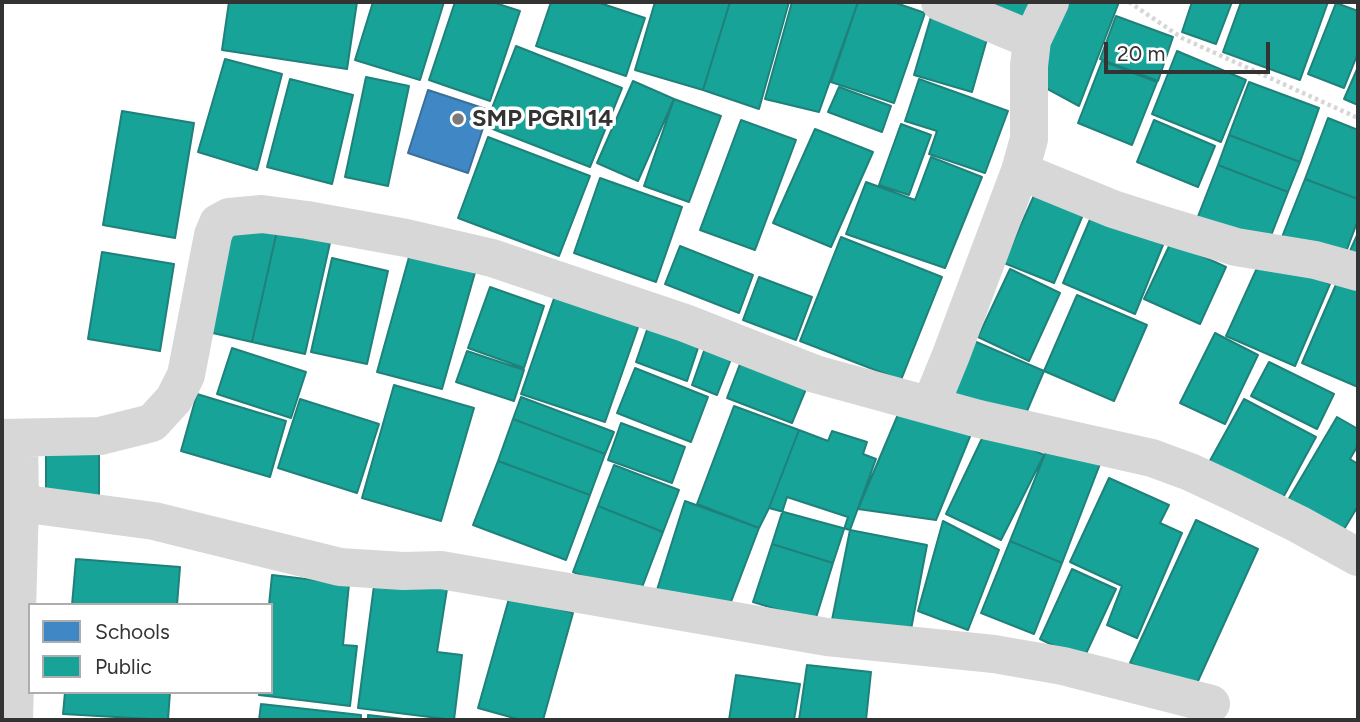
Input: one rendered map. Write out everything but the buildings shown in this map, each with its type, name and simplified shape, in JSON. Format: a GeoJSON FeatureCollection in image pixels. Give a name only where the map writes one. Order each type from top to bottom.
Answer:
{"type":"FeatureCollection","features":[{"type":"Feature","properties":{"kind":"street"},"geometry":{"type":"LineString","coordinates":[[940,2],[1032,40]]}},
{"type":"Feature","properties":{"kind":"street"},"geometry":{"type":"LineString","coordinates":[[930,404],[1020,171],[1029,139],[1029,66],[1032,40],[1050,2]]}},
{"type":"Feature","properties":{"kind":"street"},"geometry":{"type":"LineString","coordinates":[[1020,171],[1113,209],[1236,247],[1315,260],[1358,272]]}},
{"type":"Feature","properties":{"kind":"street"},"geometry":{"type":"LineString","coordinates":[[14,720],[20,503],[10,438],[100,436],[152,423],[174,399],[186,375],[213,235],[218,223],[229,217],[262,214],[307,220],[406,238],[492,258],[685,323],[815,374],[979,419],[1152,458],[1233,492],[1358,557]]}},
{"type":"Feature","properties":{"kind":"street"},"geometry":{"type":"LineString","coordinates":[[20,503],[154,521],[340,567],[403,571],[441,570],[827,637],[994,654],[1063,666],[1210,705]]}},
{"type":"Feature","properties":{"kind":"path"},"geometry":{"type":"LineString","coordinates":[[1129,2],[1182,38],[1358,118]]}},
{"type":"Feature","properties":{"kind":"place","name":"SMP PGRI 14"},"geometry":{"type":"Point","coordinates":[458,119]}}]}
